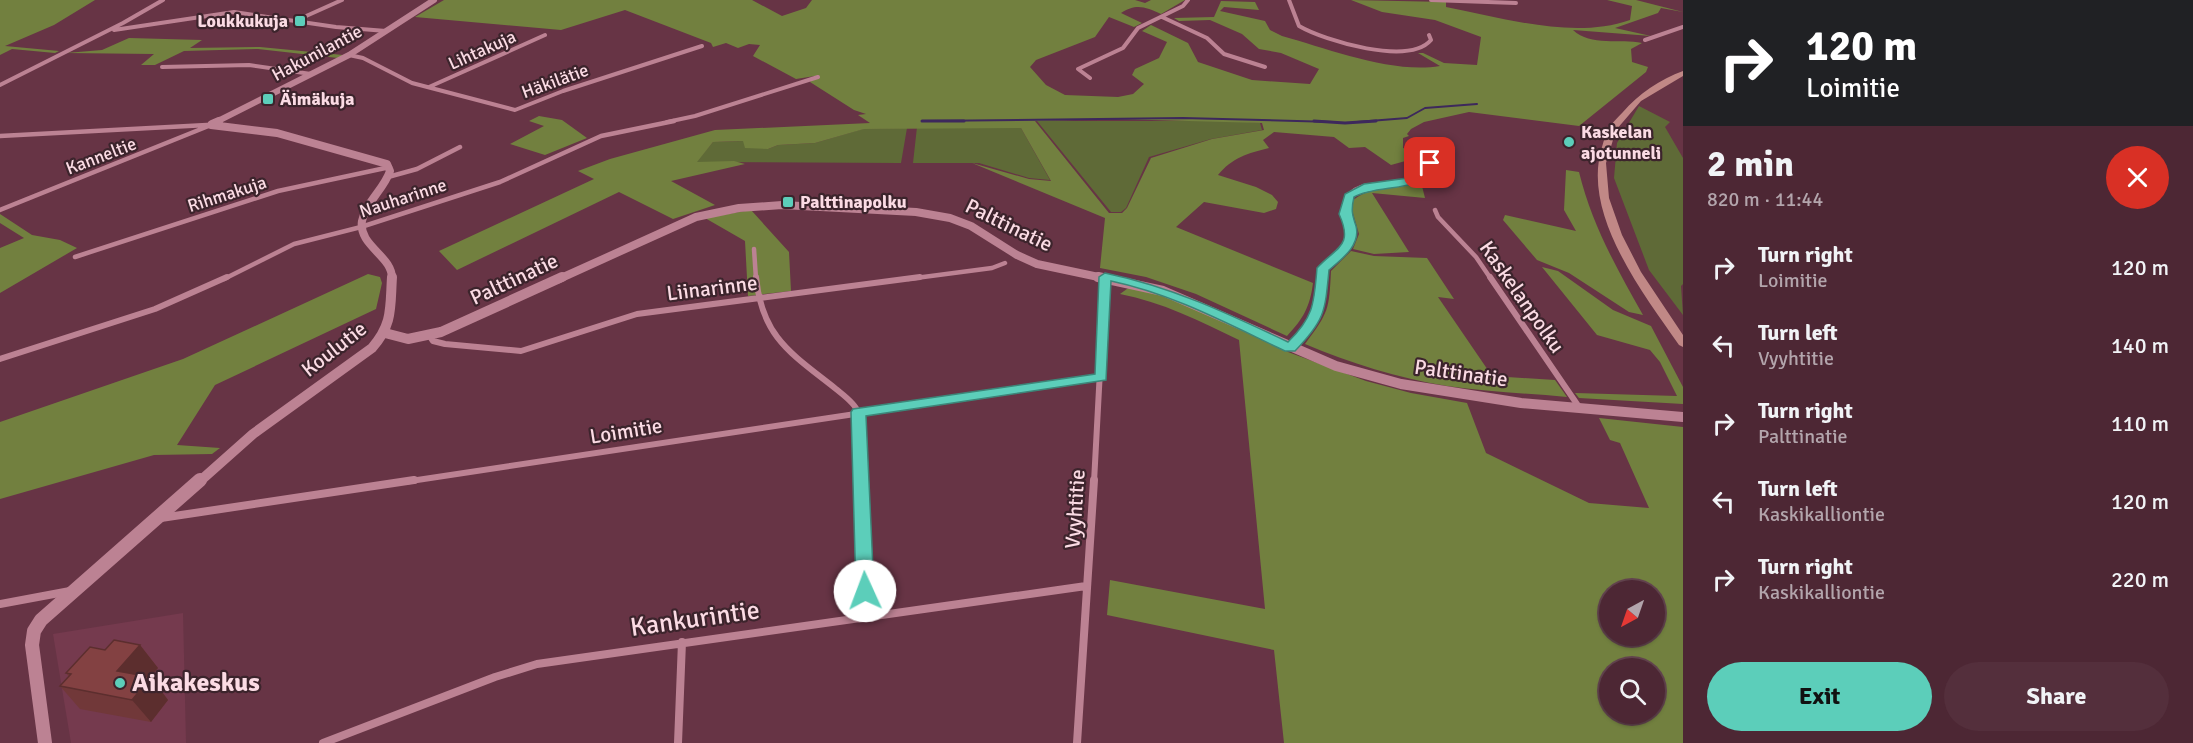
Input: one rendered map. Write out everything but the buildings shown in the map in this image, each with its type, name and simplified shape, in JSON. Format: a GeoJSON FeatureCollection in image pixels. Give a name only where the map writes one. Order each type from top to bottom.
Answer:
{"type":"FeatureCollection","features":[{"type":"Feature","properties":{"kind":"main road"},"geometry":{"type":"LineString","coordinates":[[1683,73],[1647,92],[1623,114],[1602,154],[1600,175],[1607,213],[1616,238],[1638,277],[1683,343]]}},
{"type":"Feature","properties":{"kind":"street"},"geometry":{"type":"LineString","coordinates":[[0,86],[48,59],[114,30],[163,0]]}},
{"type":"Feature","properties":{"kind":"street"},"geometry":{"type":"LineString","coordinates":[[294,21],[342,0]]}},
{"type":"Feature","properties":{"kind":"street","name":"Hakunilantie"},"geometry":{"type":"LineString","coordinates":[[211,125],[349,55],[434,0]]}},
{"type":"Feature","properties":{"kind":"street"},"geometry":{"type":"LineString","coordinates":[[1090,78],[1078,69],[1123,48],[1133,32],[1183,6],[1188,0]]}},
{"type":"Feature","properties":{"kind":"street"},"geometry":{"type":"LineString","coordinates":[[1289,0],[1299,26],[1314,34],[1346,43],[1415,50],[1424,48],[1431,40],[1429,35]]}},
{"type":"Feature","properties":{"kind":"street"},"geometry":{"type":"LineString","coordinates":[[1431,0],[1516,3]]}},
{"type":"Feature","properties":{"kind":"street"},"geometry":{"type":"LineString","coordinates":[[114,30],[230,12],[386,31]]}},
{"type":"Feature","properties":{"kind":"street"},"geometry":{"type":"LineString","coordinates":[[1162,16],[1201,34],[1224,54],[1264,67]]}},
{"type":"Feature","properties":{"kind":"street"},"geometry":{"type":"LineString","coordinates":[[1645,40],[1683,27]]}},
{"type":"Feature","properties":{"kind":"street","name":"Lihtakuja"},"geometry":{"type":"LineString","coordinates":[[429,88],[546,35]]}},
{"type":"Feature","properties":{"kind":"street","name":"Häkilätie"},"geometry":{"type":"LineString","coordinates":[[349,55],[363,58],[406,81],[515,110],[563,91],[702,46]]}},
{"type":"Feature","properties":{"kind":"street"},"geometry":{"type":"LineString","coordinates":[[162,67],[249,65],[311,74]]}},
{"type":"Feature","properties":{"kind":"street","name":"Nauharinne"},"geometry":{"type":"LineString","coordinates":[[0,359],[155,309],[239,272],[294,244],[361,227],[500,182],[601,136],[695,116],[818,77]]}},
{"type":"Feature","properties":{"kind":"street"},"geometry":{"type":"LineString","coordinates":[[0,136],[211,125],[233,126],[292,136],[379,159],[390,167],[388,177],[364,213],[361,227]]}},
{"type":"Feature","properties":{"kind":"street","name":"Kanneltie"},"geometry":{"type":"LineString","coordinates":[[0,210],[211,125]]}},
{"type":"Feature","properties":{"kind":"street"},"geometry":{"type":"LineString","coordinates":[[388,177],[417,169],[460,147]]}},
{"type":"Feature","properties":{"kind":"street"},"geometry":{"type":"LineString","coordinates":[[1290,348],[1310,328],[1319,311],[1323,268],[1340,255],[1351,240],[1350,227],[1344,214],[1349,196],[1364,187],[1418,180],[1428,172],[1430,163]]}},
{"type":"Feature","properties":{"kind":"street","name":"Rihmakuja"},"geometry":{"type":"LineString","coordinates":[[75,257],[278,191],[390,167]]}},
{"type":"Feature","properties":{"kind":"street","name":"Palttinatie"},"geometry":{"type":"LineString","coordinates":[[385,333],[408,339],[466,323],[696,217],[747,206],[789,205],[938,215],[967,224],[1037,264],[1144,285],[1192,301],[1290,348],[1340,368],[1410,386],[1459,396],[1683,417]]}},
{"type":"Feature","properties":{"kind":"street","name":"Kaskelanpolku"},"geometry":{"type":"LineString","coordinates":[[1435,210],[1438,217],[1476,257],[1579,407]]}},
{"type":"Feature","properties":{"kind":"street","name":"Koulutie"},"geometry":{"type":"LineString","coordinates":[[45,743],[32,645],[34,631],[41,620],[253,434],[372,348],[385,333],[393,286],[392,274],[364,238],[361,227]]}},
{"type":"Feature","properties":{"kind":"street"},"geometry":{"type":"LineString","coordinates":[[754,249],[757,300],[765,323],[788,354],[845,397],[858,412],[865,616]]}},
{"type":"Feature","properties":{"kind":"street","name":"Liinarinne"},"geometry":{"type":"LineString","coordinates":[[429,335],[433,341],[445,344],[521,351],[637,314],[992,268],[1005,263]]}},
{"type":"Feature","properties":{"kind":"street","name":"Vyyhtitie"},"geometry":{"type":"LineString","coordinates":[[1077,743],[1101,377],[1105,277]]}},
{"type":"Feature","properties":{"kind":"street","name":"Loimitie"},"geometry":{"type":"LineString","coordinates":[[156,519],[1101,377]]}},
{"type":"Feature","properties":{"kind":"street","name":"Kankurintie"},"geometry":{"type":"LineString","coordinates":[[323,743],[518,669],[682,642],[1086,586]]}},
{"type":"Feature","properties":{"kind":"street"},"geometry":{"type":"LineString","coordinates":[[0,604],[74,590]]}},
{"type":"Feature","properties":{"kind":"street"},"geometry":{"type":"LineString","coordinates":[[678,743],[682,642]]}},
{"type":"Feature","properties":{"kind":"shaded area"},"geometry":{"type":"Polygon","coordinates":[[[183,613],[186,743],[71,743],[53,634],[183,613]]]}},
{"type":"Feature","properties":{"kind":"green space"},"geometry":{"type":"Polygon","coordinates":[[[0,0],[95,0],[54,25],[5,46],[59,51],[55,53],[12,49],[0,55],[0,0]]]}},
{"type":"Feature","properties":{"kind":"green space"},"geometry":{"type":"Polygon","coordinates":[[[444,0],[752,0],[782,16],[806,8],[812,0],[1135,0],[1145,3],[1151,0],[1185,0],[1161,14],[1141,7],[1131,8],[1121,13],[1142,23],[1134,27],[1109,17],[1095,37],[1036,60],[1030,67],[1046,85],[1065,95],[1118,97],[1133,94],[1144,84],[1132,75],[1135,69],[1159,58],[1167,42],[1142,31],[1151,25],[1188,43],[1198,62],[1252,80],[1310,84],[1319,69],[1281,53],[1259,49],[1242,34],[1210,20],[1179,21],[1174,18],[1214,17],[1221,1],[1255,2],[1259,10],[1224,7],[1220,11],[1265,21],[1270,30],[1282,36],[1361,59],[1402,67],[1421,68],[1440,66],[1418,53],[1444,63],[1477,65],[1481,37],[1435,20],[1382,12],[1351,0],[1446,2],[1446,7],[1562,28],[1608,26],[1630,20],[1632,6],[1607,0],[1636,0],[1683,12],[1661,8],[1658,13],[1615,28],[1651,36],[1573,30],[1580,35],[1597,40],[1642,43],[1631,49],[1632,62],[1648,67],[1646,72],[1579,126],[1469,112],[1424,122],[1411,129],[1407,134],[1409,136],[1403,138],[1403,148],[1427,155],[1410,154],[1409,160],[1391,165],[1365,147],[1349,148],[1334,137],[1274,132],[1263,140],[1269,148],[1247,154],[1229,164],[1218,175],[1256,187],[1272,195],[1278,202],[1276,209],[1264,213],[1204,202],[1176,227],[1313,283],[1305,312],[1287,336],[1196,294],[1146,277],[1100,268],[1105,218],[972,163],[1029,179],[1051,181],[1021,128],[864,129],[815,143],[778,145],[768,149],[745,148],[743,141],[713,142],[697,162],[734,161],[745,164],[671,181],[715,205],[673,219],[619,192],[457,270],[439,251],[594,179],[578,171],[610,159],[715,130],[870,123],[858,115],[866,114],[854,110],[810,82],[815,76],[796,79],[753,56],[760,45],[749,44],[738,48],[726,43],[713,47],[711,43],[625,10],[561,30],[415,17],[444,0]],[[1114,119],[1035,121],[1109,213],[1122,213],[1127,208],[1151,158],[1212,139],[1264,130],[1262,123],[1114,119]]]}},
{"type":"Feature","properties":{"kind":"green space"},"geometry":{"type":"Polygon","coordinates":[[[129,38],[202,40],[190,48],[260,47],[343,55],[338,58],[258,49],[184,51],[155,65],[141,65],[154,54],[66,53],[102,50],[129,38]]]}},
{"type":"Feature","properties":{"kind":"green space"},"geometry":{"type":"Polygon","coordinates":[[[1639,106],[1670,122],[1665,127],[1683,158],[1683,284],[1681,286],[1683,315],[1649,270],[1614,178],[1617,143],[1639,106]]]}},
{"type":"Feature","properties":{"kind":"green space"},"geometry":{"type":"Polygon","coordinates":[[[539,116],[562,120],[587,138],[545,155],[510,144],[544,126],[529,121],[539,116]]]}},
{"type":"Feature","properties":{"kind":"green space"},"geometry":{"type":"Polygon","coordinates":[[[1037,121],[1235,121],[1260,123],[1262,130],[1211,139],[1149,157],[1126,208],[1121,212],[1111,212],[1037,121]]]}},
{"type":"Feature","properties":{"kind":"green space"},"geometry":{"type":"Polygon","coordinates":[[[917,127],[1021,128],[1050,180],[1029,178],[979,163],[913,163],[917,127]]]}},
{"type":"Feature","properties":{"kind":"green space"},"geometry":{"type":"Polygon","coordinates":[[[907,128],[901,163],[696,162],[713,142],[743,141],[768,149],[778,145],[815,143],[863,129],[907,128]]]}},
{"type":"Feature","properties":{"kind":"green space"},"geometry":{"type":"Polygon","coordinates":[[[1566,170],[1579,172],[1598,228],[1614,263],[1643,315],[1629,312],[1569,273],[1537,260],[1503,220],[1505,215],[1576,231],[1564,210],[1566,170]]]}},
{"type":"Feature","properties":{"kind":"green space"},"geometry":{"type":"Polygon","coordinates":[[[1421,182],[1425,198],[1372,193],[1409,252],[1374,254],[1353,249],[1359,234],[1350,203],[1374,190],[1421,182]]]}},
{"type":"Feature","properties":{"kind":"green space"},"geometry":{"type":"Polygon","coordinates":[[[751,210],[789,252],[791,291],[748,296],[745,241],[705,218],[751,210]]]}},
{"type":"Feature","properties":{"kind":"green space"},"geometry":{"type":"Polygon","coordinates":[[[0,214],[32,235],[60,240],[77,248],[0,293],[0,248],[24,238],[0,223],[0,214]]]}},
{"type":"Feature","properties":{"kind":"green space"},"geometry":{"type":"Polygon","coordinates":[[[1351,251],[1374,256],[1427,258],[1454,299],[1438,297],[1492,376],[1555,380],[1567,397],[1477,390],[1429,383],[1374,369],[1305,344],[1319,325],[1326,310],[1331,271],[1351,251]]]}},
{"type":"Feature","properties":{"kind":"green space"},"geometry":{"type":"Polygon","coordinates":[[[1542,267],[1558,271],[1613,310],[1651,326],[1683,387],[1683,404],[1579,398],[1575,393],[1677,396],[1660,362],[1650,350],[1597,335],[1542,267]]]}},
{"type":"Feature","properties":{"kind":"green space"},"geometry":{"type":"Polygon","coordinates":[[[368,274],[380,277],[382,283],[376,309],[215,385],[177,445],[220,448],[212,454],[154,455],[0,499],[0,422],[183,359],[368,274]]]}},
{"type":"Feature","properties":{"kind":"green space"},"geometry":{"type":"Polygon","coordinates":[[[1131,286],[1189,303],[1288,352],[1366,381],[1411,393],[1467,403],[1486,453],[1589,503],[1649,508],[1620,443],[1610,440],[1599,418],[1683,427],[1683,743],[1284,743],[1274,650],[1107,615],[1110,580],[1265,609],[1239,340],[1195,319],[1136,297],[1120,294],[1131,286]]]}},
{"type":"Feature","properties":{"kind":"waterway"},"geometry":{"type":"LineString","coordinates":[[1357,122],[1407,118],[1425,108],[1477,104]]}},
{"type":"Feature","properties":{"kind":"waterway"},"geometry":{"type":"LineString","coordinates":[[964,121],[922,121],[1183,118],[1327,122]]}},
{"type":"Feature","properties":{"kind":"waterway"},"geometry":{"type":"LineString","coordinates":[[1314,121],[1327,122]]}},
{"type":"Feature","properties":{"kind":"waterway"},"geometry":{"type":"LineString","coordinates":[[1327,122],[1376,121]]}},
{"type":"Feature","properties":{"kind":"waterway"},"geometry":{"type":"LineString","coordinates":[[1327,122],[1333,122]]}},
{"type":"Feature","properties":{"kind":"place","name":"Loukkukuja"},"geometry":{"type":"Point","coordinates":[300,21]}},
{"type":"Feature","properties":{"kind":"place","name":"Äimäkuja"},"geometry":{"type":"Point","coordinates":[268,99]}},
{"type":"Feature","properties":{"kind":"place","name":"Kaskelan ajotunneli"},"geometry":{"type":"Point","coordinates":[1569,142]}},
{"type":"Feature","properties":{"kind":"place","name":"Palttinapolku"},"geometry":{"type":"Point","coordinates":[788,202]}},
{"type":"Feature","properties":{"kind":"place","name":"Aikakeskus"},"geometry":{"type":"Point","coordinates":[120,683]}},
{"type":"Feature","properties":{"kind":"route"},"geometry":{"type":"LineString","coordinates":[[865,591],[858,412],[1101,377],[1105,277],[1144,285],[1192,301],[1290,348],[1310,328],[1319,311],[1323,268],[1340,255],[1351,240],[1352,233],[1344,214],[1344,207],[1352,192],[1364,187],[1402,184],[1418,180],[1428,172],[1430,163]]}}]}
